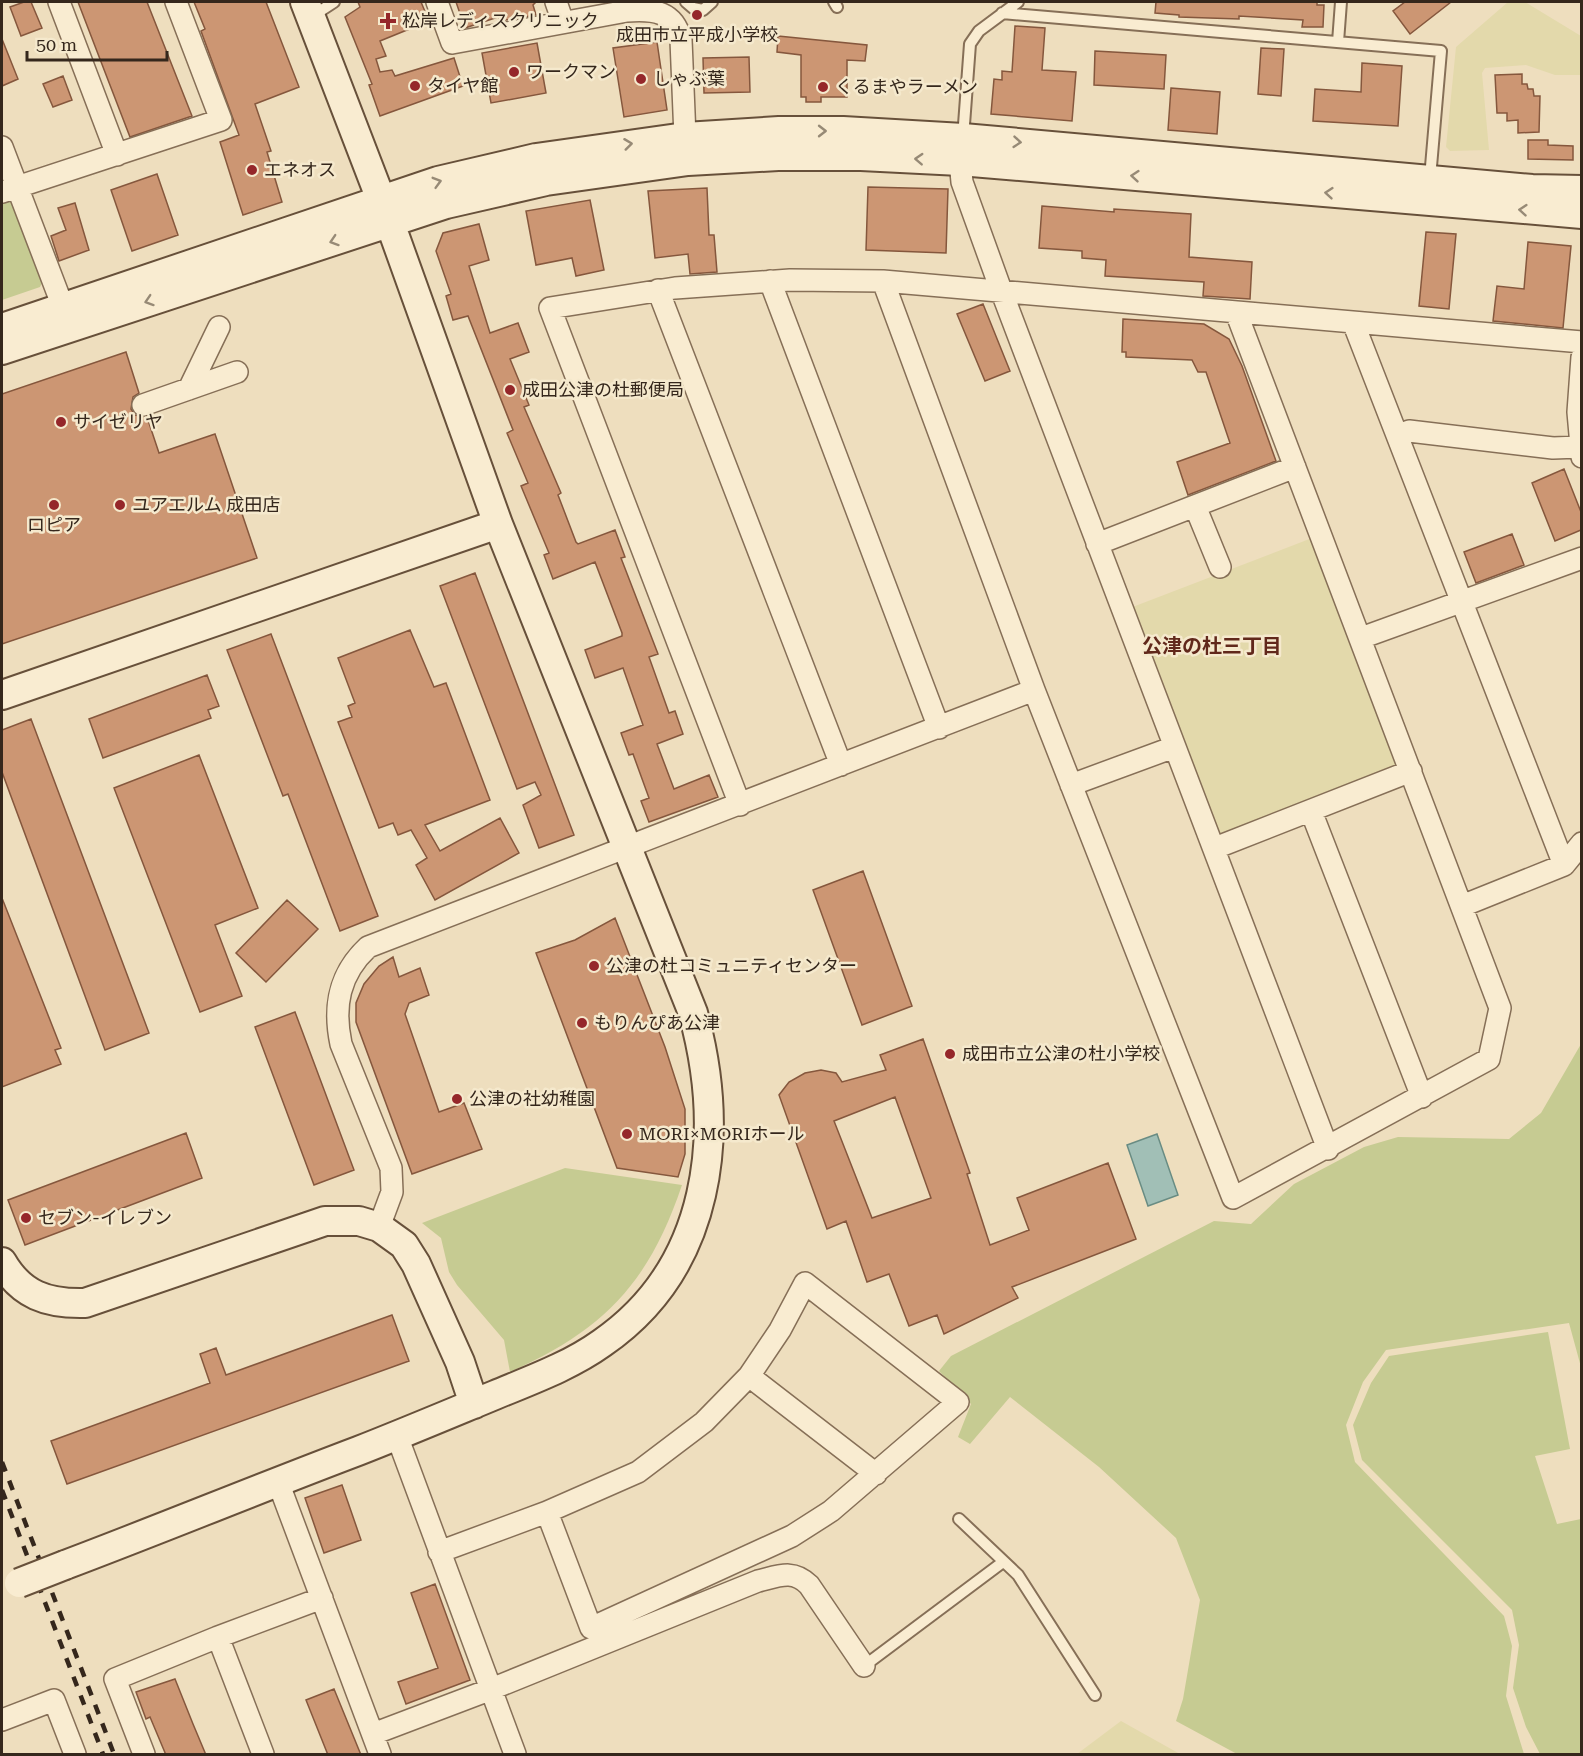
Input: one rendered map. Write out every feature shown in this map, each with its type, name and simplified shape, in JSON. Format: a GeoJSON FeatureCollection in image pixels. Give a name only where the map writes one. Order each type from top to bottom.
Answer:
{"type":"FeatureCollection","features":[{"type":"Feature","properties":{"kind":"street"},"geometry":{"type":"LineString","coordinates":[[59,2],[117,155]]}},
{"type":"Feature","properties":{"kind":"street"},"geometry":{"type":"LineString","coordinates":[[9,189],[221,120],[176,2]]}},
{"type":"Feature","properties":{"kind":"street"},"geometry":{"type":"LineString","coordinates":[[437,2],[453,43],[563,22],[650,9],[662,12],[676,26],[681,40],[685,137]]}},
{"type":"Feature","properties":{"kind":"street"},"geometry":{"type":"LineString","coordinates":[[556,2],[563,22]]}},
{"type":"Feature","properties":{"kind":"street"},"geometry":{"type":"LineString","coordinates":[[10,1586],[397,1436],[474,1404],[600,1345],[648,1302],[684,1246],[698,1213],[709,1157],[710,1105],[702,1045],[693,1013],[498,524],[385,211],[308,9]]}},
{"type":"Feature","properties":{"kind":"street"},"geometry":{"type":"LineString","coordinates":[[2,350],[385,211],[438,181],[536,158],[685,137],[779,131],[843,131],[961,150],[1581,214]]}},
{"type":"Feature","properties":{"kind":"street"},"geometry":{"type":"LineString","coordinates":[[2,147],[9,189],[63,307]]}},
{"type":"Feature","properties":{"kind":"street"},"geometry":{"type":"LineString","coordinates":[[961,150],[962,182],[1001,290],[1328,1149]]}},
{"type":"Feature","properties":{"kind":"street"},"geometry":{"type":"LineString","coordinates":[[2,328],[222,253],[385,211],[446,204],[546,181],[688,161],[861,156],[961,150],[1430,178],[1532,189],[1581,190]]}},
{"type":"Feature","properties":{"kind":"street"},"geometry":{"type":"LineString","coordinates":[[770,281],[939,728]]}},
{"type":"Feature","properties":{"kind":"street"},"geometry":{"type":"LineString","coordinates":[[740,804],[550,308],[658,290],[770,281],[883,281],[1581,342]]}},
{"type":"Feature","properties":{"kind":"street"},"geometry":{"type":"LineString","coordinates":[[883,281],[1034,690],[1233,1198],[1328,1149],[1489,1059],[1500,1008],[1236,312]]}},
{"type":"Feature","properties":{"kind":"street"},"geometry":{"type":"LineString","coordinates":[[658,290],[841,765]]}},
{"type":"Feature","properties":{"kind":"street"},"geometry":{"type":"LineString","coordinates":[[1353,322],[1564,865]]}},
{"type":"Feature","properties":{"kind":"street"},"geometry":{"type":"LineString","coordinates":[[189,389],[219,327]]}},
{"type":"Feature","properties":{"kind":"street"},"geometry":{"type":"LineString","coordinates":[[1398,435],[1409,431],[1580,452],[1578,400],[1581,357]]}},
{"type":"Feature","properties":{"kind":"street"},"geometry":{"type":"LineString","coordinates":[[143,405],[237,372]]}},
{"type":"Feature","properties":{"kind":"street"},"geometry":{"type":"LineString","coordinates":[[1097,544],[1295,467]]}},
{"type":"Feature","properties":{"kind":"street"},"geometry":{"type":"LineString","coordinates":[[1195,506],[1220,567]]}},
{"type":"Feature","properties":{"kind":"street"},"geometry":{"type":"LineString","coordinates":[[2,694],[498,524]]}},
{"type":"Feature","properties":{"kind":"street"},"geometry":{"type":"LineString","coordinates":[[1361,638],[1581,558]]}},
{"type":"Feature","properties":{"kind":"street"},"geometry":{"type":"LineString","coordinates":[[379,1227],[392,1192],[391,1168],[341,1044],[337,1022],[338,996],[345,975],[368,947],[627,849],[1034,690]]}},
{"type":"Feature","properties":{"kind":"street"},"geometry":{"type":"LineString","coordinates":[[1071,785],[1174,747]]}},
{"type":"Feature","properties":{"kind":"street"},"geometry":{"type":"LineString","coordinates":[[1215,848],[1411,771]]}},
{"type":"Feature","properties":{"kind":"street"},"geometry":{"type":"LineString","coordinates":[[1311,811],[1422,1097]]}},
{"type":"Feature","properties":{"kind":"street"},"geometry":{"type":"LineString","coordinates":[[1462,906],[1564,865],[1581,843]]}},
{"type":"Feature","properties":{"kind":"street"},"geometry":{"type":"LineString","coordinates":[[2,1262],[14,1280],[28,1292],[44,1300],[85,1303],[325,1221],[359,1221],[379,1227],[404,1245],[416,1263],[460,1362],[474,1404]]}},
{"type":"Feature","properties":{"kind":"street"},"geometry":{"type":"LineString","coordinates":[[439,1552],[547,1512],[638,1472],[704,1422],[749,1376],[780,1330],[805,1283],[958,1402],[831,1511],[792,1536],[591,1628],[547,1512]]}},
{"type":"Feature","properties":{"kind":"street"},"geometry":{"type":"LineString","coordinates":[[749,1376],[876,1474]]}},
{"type":"Feature","properties":{"kind":"street"},"geometry":{"type":"LineString","coordinates":[[397,1436],[514,1755]]}},
{"type":"Feature","properties":{"kind":"street"},"geometry":{"type":"LineString","coordinates":[[278,1482],[380,1755]]}},
{"type":"Feature","properties":{"kind":"street"},"geometry":{"type":"LineString","coordinates":[[373,1734],[489,1690],[758,1581],[790,1573],[801,1577],[809,1586],[864,1666]]}},
{"type":"Feature","properties":{"kind":"street"},"geometry":{"type":"LineString","coordinates":[[144,1755],[115,1679],[322,1598]]}},
{"type":"Feature","properties":{"kind":"street"},"geometry":{"type":"LineString","coordinates":[[218,1637],[263,1755]]}},
{"type":"Feature","properties":{"kind":"street"},"geometry":{"type":"LineString","coordinates":[[2,1720],[54,1700],[75,1755]]}},
{"type":"Feature","properties":{"kind":"lane"},"geometry":{"type":"LineString","coordinates":[[308,9],[334,2]]}},
{"type":"Feature","properties":{"kind":"lane"},"geometry":{"type":"LineString","coordinates":[[676,26],[689,5],[703,10],[712,2]]}},
{"type":"Feature","properties":{"kind":"lane"},"geometry":{"type":"LineString","coordinates":[[961,150],[970,44],[979,31],[1018,2]]}},
{"type":"Feature","properties":{"kind":"lane"},"geometry":{"type":"LineString","coordinates":[[1338,42],[1341,2]]}},
{"type":"Feature","properties":{"kind":"lane"},"geometry":{"type":"LineString","coordinates":[[1002,13],[1441,51],[1430,178]]}},
{"type":"Feature","properties":{"kind":"lane"},"geometry":{"type":"LineString","coordinates":[[959,1519],[1018,1575],[1095,1695]]}},
{"type":"Feature","properties":{"kind":"lane"},"geometry":{"type":"LineString","coordinates":[[864,1666],[1004,1562]]}},
{"type":"Feature","properties":{"kind":"shaded area"},"geometry":{"type":"Polygon","coordinates":[[[1508,2],[1525,2],[1581,36],[1581,75],[1555,75],[1526,65],[1485,68],[1482,73],[1489,150],[1450,151],[1446,147],[1456,47],[1508,2]]]}},
{"type":"Feature","properties":{"kind":"shaded area"},"geometry":{"type":"Polygon","coordinates":[[[1312,538],[1398,761],[1394,769],[1221,834],[1215,831],[1130,608],[1312,538]]]}},
{"type":"Feature","properties":{"kind":"shaded area"},"geometry":{"type":"Polygon","coordinates":[[[1121,1721],[1180,1754],[1077,1754],[1121,1721]]]}},
{"type":"Feature","properties":{"kind":"green space"},"geometry":{"type":"Polygon","coordinates":[[[7,198],[14,202],[44,279],[40,287],[2,300],[2,200],[7,198]]]}},
{"type":"Feature","properties":{"kind":"green space"},"geometry":{"type":"Polygon","coordinates":[[[1581,1044],[1581,1367],[1569,1323],[1386,1350],[1363,1382],[1346,1425],[1355,1462],[1504,1616],[1512,1646],[1506,1696],[1524,1754],[1237,1754],[1176,1721],[1183,1699],[1200,1600],[1176,1538],[1099,1467],[1010,1397],[970,1444],[958,1437],[971,1404],[939,1371],[951,1356],[1214,1221],[1251,1224],[1294,1184],[1364,1147],[1398,1137],[1509,1139],[1541,1113],[1581,1044]]]}},
{"type":"Feature","properties":{"kind":"green space"},"geometry":{"type":"Polygon","coordinates":[[[565,1168],[682,1185],[654,1250],[638,1276],[619,1300],[572,1339],[510,1372],[504,1340],[457,1285],[449,1272],[441,1238],[422,1223],[565,1168]]]}},
{"type":"Feature","properties":{"kind":"green space"},"geometry":{"type":"Polygon","coordinates":[[[1548,1332],[1570,1449],[1535,1456],[1557,1524],[1581,1519],[1581,1754],[1540,1754],[1526,1727],[1513,1688],[1519,1645],[1512,1610],[1362,1460],[1353,1425],[1371,1383],[1389,1356],[1548,1332]]]}},
{"type":"Feature","properties":{"kind":"water"},"geometry":{"type":"Polygon","coordinates":[[[1157,1134],[1178,1195],[1148,1206],[1127,1145],[1157,1134]]]}},
{"type":"Feature","properties":{"kind":"building"},"geometry":{"type":"Polygon","coordinates":[[[31,2],[42,28],[21,36],[10,7],[31,2]]]}},
{"type":"Feature","properties":{"kind":"building"},"geometry":{"type":"Polygon","coordinates":[[[78,2],[147,2],[192,116],[130,137],[78,2]]]}},
{"type":"Feature","properties":{"kind":"building"},"geometry":{"type":"Polygon","coordinates":[[[194,2],[266,2],[299,87],[255,104],[271,151],[267,152],[282,202],[243,215],[220,142],[239,135],[201,31],[205,29],[194,2]]]}},
{"type":"Feature","properties":{"kind":"building"},"geometry":{"type":"Polygon","coordinates":[[[358,2],[421,2],[429,21],[380,41],[386,56],[376,59],[380,72],[392,70],[395,76],[454,58],[463,86],[380,116],[369,85],[372,84],[345,17],[360,7],[358,2]]]}},
{"type":"Feature","properties":{"kind":"building"},"geometry":{"type":"Polygon","coordinates":[[[456,2],[536,2],[533,5],[536,15],[500,21],[498,17],[465,28],[456,2]]]}},
{"type":"Feature","properties":{"kind":"building"},"geometry":{"type":"Polygon","coordinates":[[[1156,2],[1317,2],[1317,5],[1324,5],[1323,27],[1302,27],[1303,20],[1239,16],[1239,19],[1179,17],[1179,15],[1155,13],[1156,2]]]}},
{"type":"Feature","properties":{"kind":"building"},"geometry":{"type":"Polygon","coordinates":[[[1405,2],[1451,2],[1410,34],[1393,11],[1405,2]]]}},
{"type":"Feature","properties":{"kind":"building"},"geometry":{"type":"Polygon","coordinates":[[[1015,26],[1045,28],[1042,70],[1076,72],[1072,121],[991,114],[994,79],[1002,80],[1002,71],[1012,72],[1015,26]]]}},
{"type":"Feature","properties":{"kind":"building"},"geometry":{"type":"Polygon","coordinates":[[[778,36],[867,45],[865,61],[847,60],[847,97],[821,97],[821,102],[806,102],[806,97],[801,97],[801,55],[777,52],[778,36]]]}},
{"type":"Feature","properties":{"kind":"building"},"geometry":{"type":"Polygon","coordinates":[[[2,39],[18,79],[2,86],[2,39]]]}},
{"type":"Feature","properties":{"kind":"building"},"geometry":{"type":"Polygon","coordinates":[[[657,42],[667,110],[624,117],[613,48],[657,42]]]}},
{"type":"Feature","properties":{"kind":"building"},"geometry":{"type":"Polygon","coordinates":[[[537,43],[546,93],[491,103],[482,53],[537,43]]]}},
{"type":"Feature","properties":{"kind":"building"},"geometry":{"type":"Polygon","coordinates":[[[1261,48],[1284,49],[1281,96],[1258,94],[1261,48]]]}},
{"type":"Feature","properties":{"kind":"building"},"geometry":{"type":"Polygon","coordinates":[[[1095,51],[1166,55],[1164,89],[1094,85],[1095,51]]]}},
{"type":"Feature","properties":{"kind":"building"},"geometry":{"type":"Polygon","coordinates":[[[749,57],[750,92],[704,93],[703,58],[749,57]]]}},
{"type":"Feature","properties":{"kind":"building"},"geometry":{"type":"Polygon","coordinates":[[[1362,63],[1402,66],[1398,126],[1313,121],[1315,89],[1361,92],[1362,63]]]}},
{"type":"Feature","properties":{"kind":"building"},"geometry":{"type":"Polygon","coordinates":[[[1522,74],[1522,84],[1527,84],[1528,89],[1533,89],[1534,96],[1540,96],[1539,132],[1518,133],[1518,120],[1507,121],[1507,113],[1497,113],[1495,75],[1522,74]]]}},
{"type":"Feature","properties":{"kind":"building"},"geometry":{"type":"Polygon","coordinates":[[[63,76],[72,100],[53,107],[43,84],[63,76]]]}},
{"type":"Feature","properties":{"kind":"building"},"geometry":{"type":"Polygon","coordinates":[[[1171,88],[1220,92],[1217,134],[1168,130],[1171,88]]]}},
{"type":"Feature","properties":{"kind":"building"},"geometry":{"type":"Polygon","coordinates":[[[1528,140],[1548,140],[1548,145],[1573,146],[1573,160],[1528,159],[1528,140]]]}},
{"type":"Feature","properties":{"kind":"building"},"geometry":{"type":"Polygon","coordinates":[[[157,174],[178,235],[132,251],[111,190],[157,174]]]}},
{"type":"Feature","properties":{"kind":"building"},"geometry":{"type":"Polygon","coordinates":[[[868,187],[948,189],[946,253],[866,250],[868,187]]]}},
{"type":"Feature","properties":{"kind":"building"},"geometry":{"type":"Polygon","coordinates":[[[707,188],[709,235],[714,235],[717,272],[690,274],[688,254],[655,258],[648,191],[707,188]]]}},
{"type":"Feature","properties":{"kind":"building"},"geometry":{"type":"Polygon","coordinates":[[[590,200],[604,270],[576,276],[572,258],[536,265],[526,211],[590,200]]]}},
{"type":"Feature","properties":{"kind":"building"},"geometry":{"type":"Polygon","coordinates":[[[75,203],[89,250],[59,261],[51,236],[66,230],[58,208],[75,203]]]}},
{"type":"Feature","properties":{"kind":"building"},"geometry":{"type":"Polygon","coordinates":[[[1042,206],[1114,212],[1114,209],[1191,214],[1189,257],[1252,262],[1250,299],[1203,296],[1204,282],[1105,276],[1106,260],[1082,258],[1082,251],[1039,248],[1042,206]]]}},
{"type":"Feature","properties":{"kind":"building"},"geometry":{"type":"Polygon","coordinates":[[[479,224],[489,260],[469,266],[490,333],[518,323],[529,352],[510,359],[529,405],[524,407],[561,493],[558,495],[576,542],[578,544],[615,530],[625,557],[621,558],[658,654],[649,657],[669,713],[675,711],[683,734],[657,744],[674,789],[709,775],[718,797],[649,822],[641,801],[649,798],[633,754],[629,755],[621,733],[643,725],[623,668],[595,678],[585,650],[622,636],[595,562],[553,579],[544,555],[549,553],[521,486],[528,483],[507,433],[513,430],[468,316],[453,320],[446,296],[451,294],[436,251],[443,233],[479,224]]]}},
{"type":"Feature","properties":{"kind":"building"},"geometry":{"type":"Polygon","coordinates":[[[1426,232],[1456,234],[1449,309],[1419,306],[1426,232]]]}},
{"type":"Feature","properties":{"kind":"building"},"geometry":{"type":"Polygon","coordinates":[[[1528,242],[1571,246],[1563,328],[1493,321],[1497,286],[1524,289],[1528,242]]]}},
{"type":"Feature","properties":{"kind":"building"},"geometry":{"type":"Polygon","coordinates":[[[983,304],[1010,371],[985,381],[957,314],[983,304]]]}},
{"type":"Feature","properties":{"kind":"building"},"geometry":{"type":"Polygon","coordinates":[[[1123,319],[1204,324],[1229,339],[1242,366],[1276,461],[1188,495],[1177,462],[1230,443],[1206,372],[1198,372],[1192,360],[1126,357],[1126,352],[1122,352],[1123,319]]]}},
{"type":"Feature","properties":{"kind":"building","name":"ユアエルム 成田店"},"geometry":{"type":"Polygon","coordinates":[[[126,352],[139,393],[133,397],[131,409],[135,415],[147,417],[159,453],[215,434],[257,558],[2,644],[2,394],[126,352]]]}},
{"type":"Feature","properties":{"kind":"building"},"geometry":{"type":"Polygon","coordinates":[[[1564,469],[1581,512],[1581,530],[1555,541],[1532,483],[1564,469]]]}},
{"type":"Feature","properties":{"kind":"building"},"geometry":{"type":"Polygon","coordinates":[[[1512,534],[1524,565],[1476,583],[1464,552],[1512,534]]]}},
{"type":"Feature","properties":{"kind":"building"},"geometry":{"type":"Polygon","coordinates":[[[475,573],[574,835],[539,848],[523,805],[541,795],[535,782],[517,789],[440,586],[475,573]]]}},
{"type":"Feature","properties":{"kind":"building"},"geometry":{"type":"Polygon","coordinates":[[[410,630],[434,687],[446,683],[490,800],[425,825],[440,851],[500,818],[519,853],[435,900],[416,865],[427,858],[411,830],[398,835],[393,823],[379,828],[338,722],[352,717],[348,706],[355,703],[338,658],[410,630]]]}},
{"type":"Feature","properties":{"kind":"building"},"geometry":{"type":"Polygon","coordinates":[[[271,634],[378,916],[340,931],[288,794],[283,796],[227,650],[271,634]]]}},
{"type":"Feature","properties":{"kind":"building"},"geometry":{"type":"Polygon","coordinates":[[[207,675],[219,706],[208,710],[211,718],[103,758],[89,719],[207,675]]]}},
{"type":"Feature","properties":{"kind":"building"},"geometry":{"type":"Polygon","coordinates":[[[31,719],[149,1033],[105,1050],[2,772],[2,730],[31,719]]]}},
{"type":"Feature","properties":{"kind":"building"},"geometry":{"type":"Polygon","coordinates":[[[199,755],[258,908],[215,925],[242,996],[200,1012],[114,788],[199,755]]]}},
{"type":"Feature","properties":{"kind":"building"},"geometry":{"type":"Polygon","coordinates":[[[863,871],[912,1006],[862,1025],[813,890],[863,871]]]}},
{"type":"Feature","properties":{"kind":"building"},"geometry":{"type":"Polygon","coordinates":[[[2,898],[61,1048],[55,1050],[61,1064],[2,1087],[2,898]]]}},
{"type":"Feature","properties":{"kind":"building"},"geometry":{"type":"Polygon","coordinates":[[[287,900],[318,929],[266,982],[236,953],[287,900]]]}},
{"type":"Feature","properties":{"kind":"building"},"geometry":{"type":"Polygon","coordinates":[[[615,918],[665,1047],[685,1109],[685,1154],[678,1177],[617,1168],[536,953],[575,940],[615,918]]]}},
{"type":"Feature","properties":{"kind":"building"},"geometry":{"type":"Polygon","coordinates":[[[393,957],[399,977],[420,968],[429,995],[409,1003],[405,1014],[439,1112],[464,1103],[482,1149],[412,1174],[356,1022],[356,1003],[364,984],[379,966],[393,957]]]}},
{"type":"Feature","properties":{"kind":"building"},"geometry":{"type":"Polygon","coordinates":[[[295,1012],[354,1170],[314,1185],[255,1027],[295,1012]]]}},
{"type":"Feature","properties":{"kind":"building"},"geometry":{"type":"Polygon","coordinates":[[[923,1039],[970,1173],[967,1174],[990,1245],[1029,1230],[1017,1198],[1108,1163],[1136,1239],[1012,1287],[1018,1298],[944,1334],[937,1315],[909,1326],[889,1274],[867,1282],[846,1221],[827,1229],[779,1095],[789,1082],[805,1073],[821,1070],[836,1073],[842,1082],[886,1070],[880,1055],[923,1039]],[[895,1097],[834,1121],[872,1218],[931,1198],[895,1097]]]}},
{"type":"Feature","properties":{"kind":"building"},"geometry":{"type":"Polygon","coordinates":[[[186,1133],[202,1178],[25,1245],[8,1200],[186,1133]]]}},
{"type":"Feature","properties":{"kind":"building"},"geometry":{"type":"Polygon","coordinates":[[[392,1315],[409,1361],[67,1484],[51,1441],[210,1383],[200,1354],[216,1348],[226,1375],[392,1315]]]}},
{"type":"Feature","properties":{"kind":"building"},"geometry":{"type":"Polygon","coordinates":[[[342,1485],[361,1540],[324,1553],[305,1498],[342,1485]]]}},
{"type":"Feature","properties":{"kind":"building"},"geometry":{"type":"Polygon","coordinates":[[[435,1584],[470,1680],[406,1704],[398,1682],[438,1668],[411,1593],[435,1584]]]}},
{"type":"Feature","properties":{"kind":"building"},"geometry":{"type":"Polygon","coordinates":[[[175,1679],[206,1755],[166,1755],[150,1717],[146,1719],[136,1692],[175,1679]]]}},
{"type":"Feature","properties":{"kind":"building"},"geometry":{"type":"Polygon","coordinates":[[[334,1689],[361,1755],[328,1755],[306,1700],[334,1689]]]}},
{"type":"Feature","properties":{"kind":"railway"},"geometry":{"type":"LineString","coordinates":[[2,1462],[114,1754]]}},
{"type":"Feature","properties":{"kind":"railway"},"geometry":{"type":"LineString","coordinates":[[2,1490],[103,1754]]}},
{"type":"Feature","properties":{"kind":"place","name":"成田市立平成小学校"},"geometry":{"type":"Point","coordinates":[697,15]}},
{"type":"Feature","properties":{"kind":"place","name":"松岸レディスクリニック"},"geometry":{"type":"Point","coordinates":[388,21]}},
{"type":"Feature","properties":{"kind":"place","name":"ワークマン"},"geometry":{"type":"Point","coordinates":[514,72]}},
{"type":"Feature","properties":{"kind":"place","name":"しゃぶ葉"},"geometry":{"type":"Point","coordinates":[641,79]}},
{"type":"Feature","properties":{"kind":"place","name":"タイヤ館"},"geometry":{"type":"Point","coordinates":[415,86]}},
{"type":"Feature","properties":{"kind":"place","name":"くるまやラーメン"},"geometry":{"type":"Point","coordinates":[823,87]}},
{"type":"Feature","properties":{"kind":"place","name":"エネオス"},"geometry":{"type":"Point","coordinates":[252,170]}},
{"type":"Feature","properties":{"kind":"place","name":"成田公津の杜郵便局"},"geometry":{"type":"Point","coordinates":[510,390]}},
{"type":"Feature","properties":{"kind":"place","name":"サイゼリヤ"},"geometry":{"type":"Point","coordinates":[61,422]}},
{"type":"Feature","properties":{"kind":"place","name":"ロピア"},"geometry":{"type":"Point","coordinates":[54,505]}},
{"type":"Feature","properties":{"kind":"place","name":"ユアエルム 成田店"},"geometry":{"type":"Point","coordinates":[120,505]}},
{"type":"Feature","properties":{"kind":"place","name":"公津の杜コミュニティセンター"},"geometry":{"type":"Point","coordinates":[594,966]}},
{"type":"Feature","properties":{"kind":"place","name":"もりんぴあ公津"},"geometry":{"type":"Point","coordinates":[582,1023]}},
{"type":"Feature","properties":{"kind":"place","name":"成田市立公津の杜小学校"},"geometry":{"type":"Point","coordinates":[950,1054]}},
{"type":"Feature","properties":{"kind":"place","name":"公津の社幼稚園"},"geometry":{"type":"Point","coordinates":[457,1099]}},
{"type":"Feature","properties":{"kind":"place","name":"MORI×MORIホール"},"geometry":{"type":"Point","coordinates":[627,1134]}},
{"type":"Feature","properties":{"kind":"place","name":"セブン-イレブン"},"geometry":{"type":"Point","coordinates":[26,1218]}},
{"type":"Feature","properties":{"kind":"district","name":"公津の杜三丁目"},"geometry":{"type":"Point","coordinates":[1212,646]}}]}
